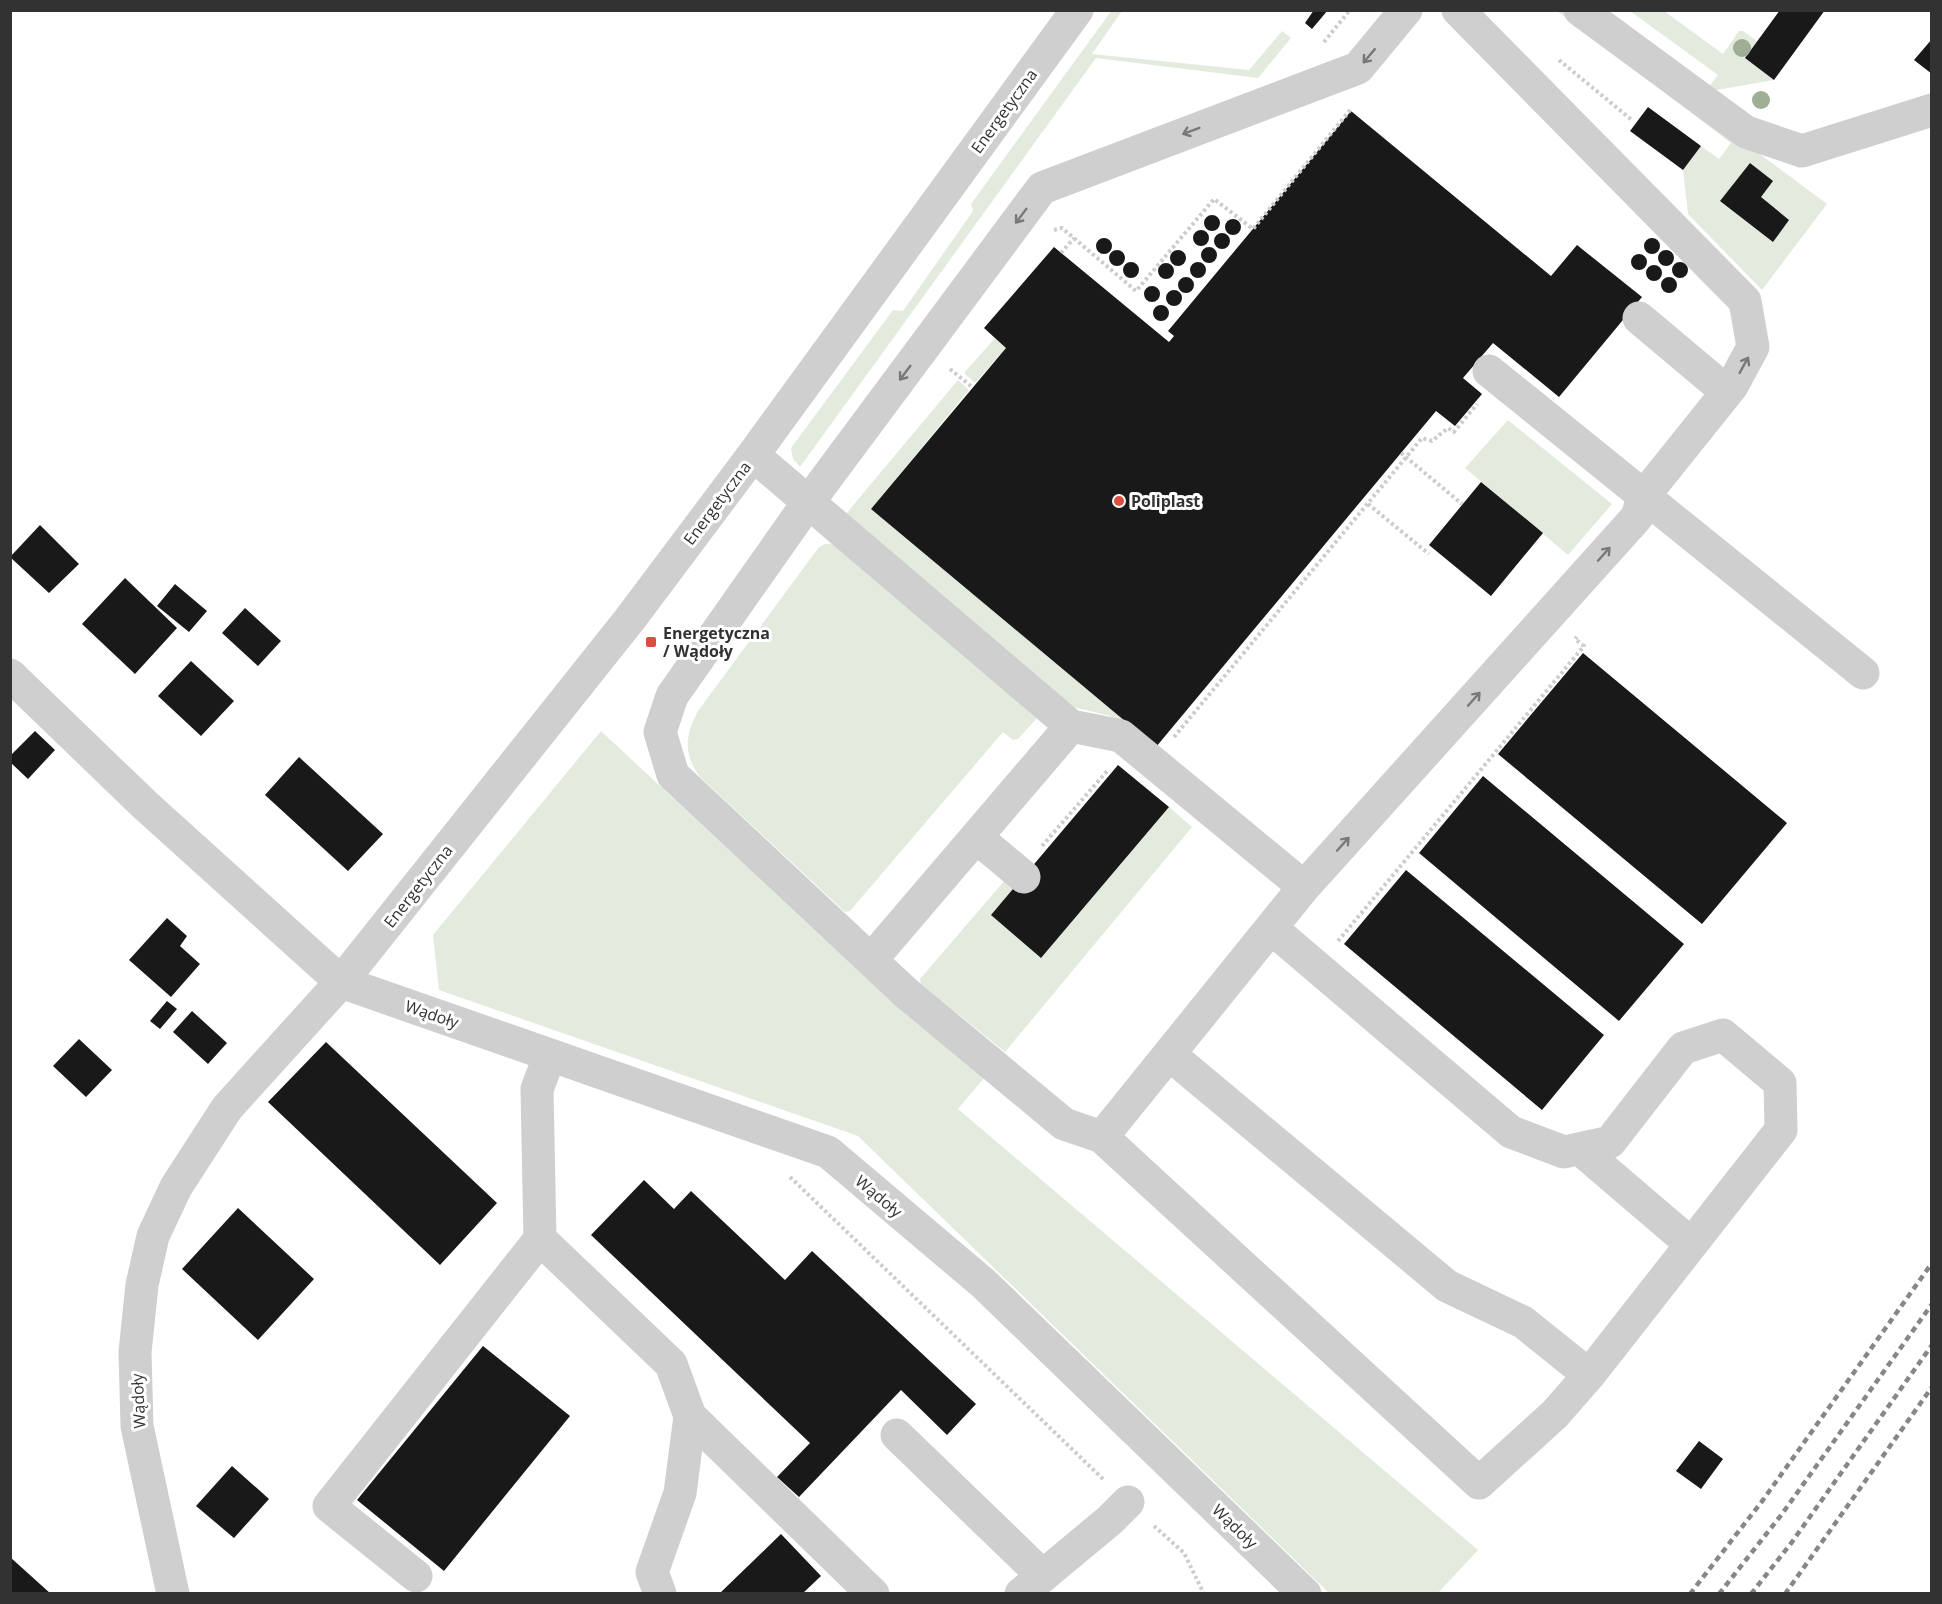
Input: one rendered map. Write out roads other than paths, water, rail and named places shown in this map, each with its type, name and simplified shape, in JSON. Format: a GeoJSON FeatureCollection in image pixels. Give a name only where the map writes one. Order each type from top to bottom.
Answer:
{"type":"FeatureCollection","features":[{"type":"Feature","properties":{"kind":"street","name":"Energetyczna"},"geometry":{"type":"LineString","coordinates":[[341,982],[630,619],[753,455],[1077,10]]}},
{"type":"Feature","properties":{"kind":"street"},"geometry":{"type":"LineString","coordinates":[[753,455],[807,504],[1071,726],[1121,736],[1153,762],[1289,906],[1511,1132],[1564,1152],[1610,1142],[1683,1048],[1724,1035],[1780,1083],[1781,1130],[1589,1374],[1554,1414],[1479,1483],[1102,1137],[1064,1124],[905,992],[673,775],[660,732],[672,696],[807,504],[1042,188],[1358,68],[1406,10]]}},
{"type":"Feature","properties":{"kind":"street"},"geometry":{"type":"LineString","coordinates":[[1102,1137],[1289,906],[1638,517],[1643,497],[1727,392],[1754,347],[1745,301],[1458,10]]}},
{"type":"Feature","properties":{"kind":"street"},"geometry":{"type":"LineString","coordinates":[[1580,10],[1746,132],[1802,151],[1932,110]]}},
{"type":"Feature","properties":{"kind":"street"},"geometry":{"type":"LineString","coordinates":[[1639,318],[1727,392]]}},
{"type":"Feature","properties":{"kind":"street"},"geometry":{"type":"LineString","coordinates":[[1485,386],[1643,497],[1863,673]]}},
{"type":"Feature","properties":{"kind":"street","name":"Wądoły"},"geometry":{"type":"LineString","coordinates":[[10,675],[186,843],[341,982],[828,1152],[983,1283],[1305,1593]]}},
{"type":"Feature","properties":{"kind":"street"},"geometry":{"type":"LineString","coordinates":[[871,960],[1071,726]]}},
{"type":"Feature","properties":{"kind":"street"},"geometry":{"type":"LineString","coordinates":[[976,837],[1030,865]]}},
{"type":"Feature","properties":{"kind":"street","name":"Wądoły"},"geometry":{"type":"LineString","coordinates":[[173,1593],[137,1426],[136,1341],[142,1285],[153,1236],[176,1187],[227,1108],[341,982]]}},
{"type":"Feature","properties":{"kind":"street"},"geometry":{"type":"LineString","coordinates":[[1169,1054],[1447,1286],[1523,1322],[1589,1374]]}},
{"type":"Feature","properties":{"kind":"street"},"geometry":{"type":"LineString","coordinates":[[416,1576],[329,1506],[540,1239],[537,1089],[550,1055]]}},
{"type":"Feature","properties":{"kind":"street"},"geometry":{"type":"LineString","coordinates":[[1580,1149],[1691,1244]]}},
{"type":"Feature","properties":{"kind":"street"},"geometry":{"type":"LineString","coordinates":[[540,1239],[671,1364],[690,1416],[873,1593]]}},
{"type":"Feature","properties":{"kind":"street"},"geometry":{"type":"LineString","coordinates":[[660,1593],[652,1572],[680,1493],[690,1416]]}},
{"type":"Feature","properties":{"kind":"street"},"geometry":{"type":"LineString","coordinates":[[897,1435],[1032,1585],[1128,1502]]}},
{"type":"Feature","properties":{"kind":"railway"},"geometry":{"type":"LineString","coordinates":[[1690,1594],[1763,1500],[1932,1263]]}},
{"type":"Feature","properties":{"kind":"railway"},"geometry":{"type":"LineString","coordinates":[[1719,1594],[1782,1514],[1932,1304]]}},
{"type":"Feature","properties":{"kind":"railway"},"geometry":{"type":"LineString","coordinates":[[1751,1594],[1792,1542],[1932,1345]]}},
{"type":"Feature","properties":{"kind":"railway"},"geometry":{"type":"LineString","coordinates":[[1785,1594],[1932,1387]]}},
{"type":"Feature","properties":{"kind":"place","name":"Poliplast"},"geometry":{"type":"Point","coordinates":[1119,501]}},
{"type":"Feature","properties":{"kind":"place","name":"Energetyczna / Wądoły"},"geometry":{"type":"Point","coordinates":[651,642]}}]}
